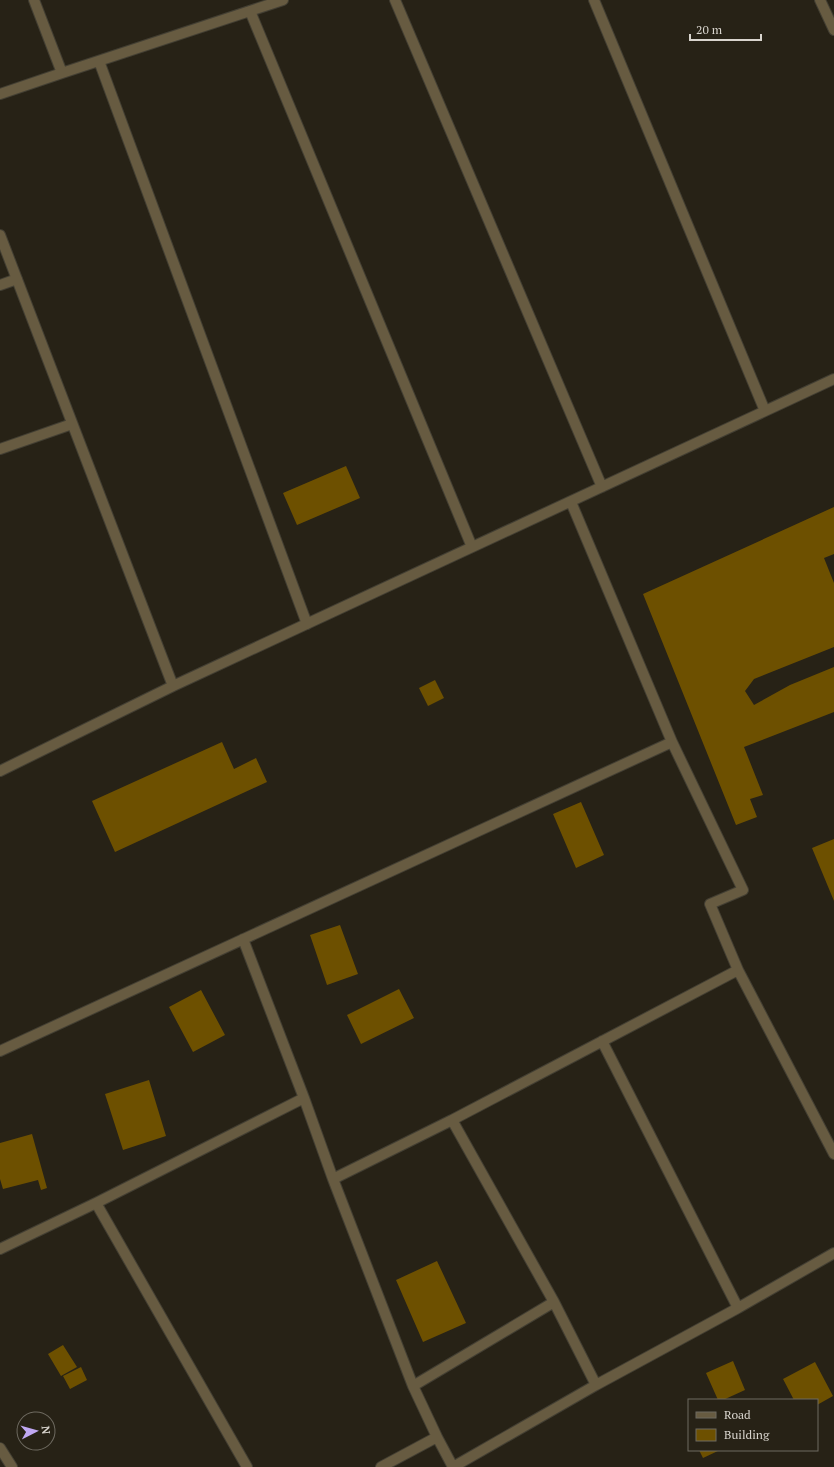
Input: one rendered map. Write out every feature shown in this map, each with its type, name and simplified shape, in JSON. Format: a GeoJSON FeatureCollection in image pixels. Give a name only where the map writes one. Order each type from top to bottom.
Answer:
{"type":"FeatureCollection","features":[{"type":"Feature","properties":{"kind":"street"},"geometry":{"type":"LineString","coordinates":[[34,0],[62,73]]}},
{"type":"Feature","properties":{"kind":"street"},"geometry":{"type":"LineString","coordinates":[[0,94],[283,0]]}},
{"type":"Feature","properties":{"kind":"street"},"geometry":{"type":"LineString","coordinates":[[395,0],[602,487]]}},
{"type":"Feature","properties":{"kind":"street"},"geometry":{"type":"LineString","coordinates":[[594,0],[765,411]]}},
{"type":"Feature","properties":{"kind":"street"},"geometry":{"type":"LineString","coordinates":[[820,0],[834,30]]}},
{"type":"Feature","properties":{"kind":"street"},"geometry":{"type":"LineString","coordinates":[[250,11],[472,547]]}},
{"type":"Feature","properties":{"kind":"street"},"geometry":{"type":"LineString","coordinates":[[99,61],[307,624]]}},
{"type":"Feature","properties":{"kind":"street"},"geometry":{"type":"LineString","coordinates":[[0,236],[173,686]]}},
{"type":"Feature","properties":{"kind":"street"},"geometry":{"type":"LineString","coordinates":[[0,285],[17,279]]}},
{"type":"Feature","properties":{"kind":"street"},"geometry":{"type":"LineString","coordinates":[[0,771],[173,686],[834,379]]}},
{"type":"Feature","properties":{"kind":"street"},"geometry":{"type":"LineString","coordinates":[[0,449],[72,424]]}},
{"type":"Feature","properties":{"kind":"street"},"geometry":{"type":"LineString","coordinates":[[571,502],[672,742],[743,890],[710,904],[738,970],[834,1154]]}},
{"type":"Feature","properties":{"kind":"street"},"geometry":{"type":"LineString","coordinates":[[0,1051],[672,742]]}},
{"type":"Feature","properties":{"kind":"street"},"geometry":{"type":"LineString","coordinates":[[243,939],[304,1098],[333,1180],[413,1386],[453,1467],[596,1385],[738,1308],[834,1253]]}},
{"type":"Feature","properties":{"kind":"street"},"geometry":{"type":"LineString","coordinates":[[333,1180],[452,1120],[738,970]]}},
{"type":"Feature","properties":{"kind":"street"},"geometry":{"type":"LineString","coordinates":[[602,1041],[738,1308]]}},
{"type":"Feature","properties":{"kind":"street"},"geometry":{"type":"LineString","coordinates":[[0,1249],[96,1203],[304,1098]]}},
{"type":"Feature","properties":{"kind":"street"},"geometry":{"type":"LineString","coordinates":[[452,1120],[554,1302],[596,1385]]}},
{"type":"Feature","properties":{"kind":"street"},"geometry":{"type":"LineString","coordinates":[[96,1203],[247,1467]]}},
{"type":"Feature","properties":{"kind":"street"},"geometry":{"type":"LineString","coordinates":[[413,1386],[554,1302]]}},
{"type":"Feature","properties":{"kind":"street"},"geometry":{"type":"LineString","coordinates":[[381,1467],[437,1437]]}},
{"type":"Feature","properties":{"kind":"street"},"geometry":{"type":"LineString","coordinates":[[0,1448],[12,1467]]}},
{"type":"Feature","properties":{"kind":"building"},"geometry":{"type":"Polygon","coordinates":[[[346,466],[360,498],[297,525],[283,493],[346,466]]]}},
{"type":"Feature","properties":{"kind":"building"},"geometry":{"type":"Polygon","coordinates":[[[834,507],[834,554],[824,558],[834,583],[834,647],[754,679],[745,691],[754,705],[790,685],[834,667],[834,712],[744,747],[763,795],[750,799],[757,817],[736,825],[643,594],[834,507]]]}},
{"type":"Feature","properties":{"kind":"building"},"geometry":{"type":"Polygon","coordinates":[[[435,680],[444,698],[428,706],[419,688],[435,680]]]}},
{"type":"Feature","properties":{"kind":"building"},"geometry":{"type":"Polygon","coordinates":[[[222,742],[234,769],[256,758],[267,782],[115,852],[92,801],[222,742]]]}},
{"type":"Feature","properties":{"kind":"building"},"geometry":{"type":"Polygon","coordinates":[[[581,802],[604,855],[576,868],[553,814],[581,802]]]}},
{"type":"Feature","properties":{"kind":"building"},"geometry":{"type":"Polygon","coordinates":[[[834,839],[834,901],[812,848],[834,839]]]}},
{"type":"Feature","properties":{"kind":"building"},"geometry":{"type":"Polygon","coordinates":[[[340,925],[358,974],[327,985],[310,935],[340,925]]]}},
{"type":"Feature","properties":{"kind":"building"},"geometry":{"type":"Polygon","coordinates":[[[399,989],[414,1018],[361,1044],[347,1015],[399,989]]]}},
{"type":"Feature","properties":{"kind":"building"},"geometry":{"type":"Polygon","coordinates":[[[201,990],[225,1035],[193,1052],[169,1007],[201,990]]]}},
{"type":"Feature","properties":{"kind":"building"},"geometry":{"type":"Polygon","coordinates":[[[149,1080],[166,1136],[123,1150],[105,1094],[149,1080]]]}},
{"type":"Feature","properties":{"kind":"building"},"geometry":{"type":"Polygon","coordinates":[[[32,1134],[47,1188],[41,1190],[38,1180],[3,1189],[0,1179],[0,1143],[32,1134]]]}},
{"type":"Feature","properties":{"kind":"building"},"geometry":{"type":"Polygon","coordinates":[[[437,1261],[466,1323],[423,1342],[396,1280],[437,1261]]]}},
{"type":"Feature","properties":{"kind":"building"},"geometry":{"type":"Polygon","coordinates":[[[63,1345],[77,1367],[61,1376],[48,1354],[63,1345]]]}},
{"type":"Feature","properties":{"kind":"building"},"geometry":{"type":"Polygon","coordinates":[[[733,1361],[745,1390],[725,1399],[718,1399],[706,1373],[733,1361]]]}},
{"type":"Feature","properties":{"kind":"building"},"geometry":{"type":"Polygon","coordinates":[[[815,1362],[833,1396],[818,1404],[818,1399],[793,1399],[783,1379],[815,1362]]]}},
{"type":"Feature","properties":{"kind":"building"},"geometry":{"type":"Polygon","coordinates":[[[81,1367],[87,1380],[70,1389],[63,1376],[81,1367]]]}},
{"type":"Feature","properties":{"kind":"building"},"geometry":{"type":"Polygon","coordinates":[[[700,1451],[718,1451],[703,1458],[700,1451]]]}}]}
